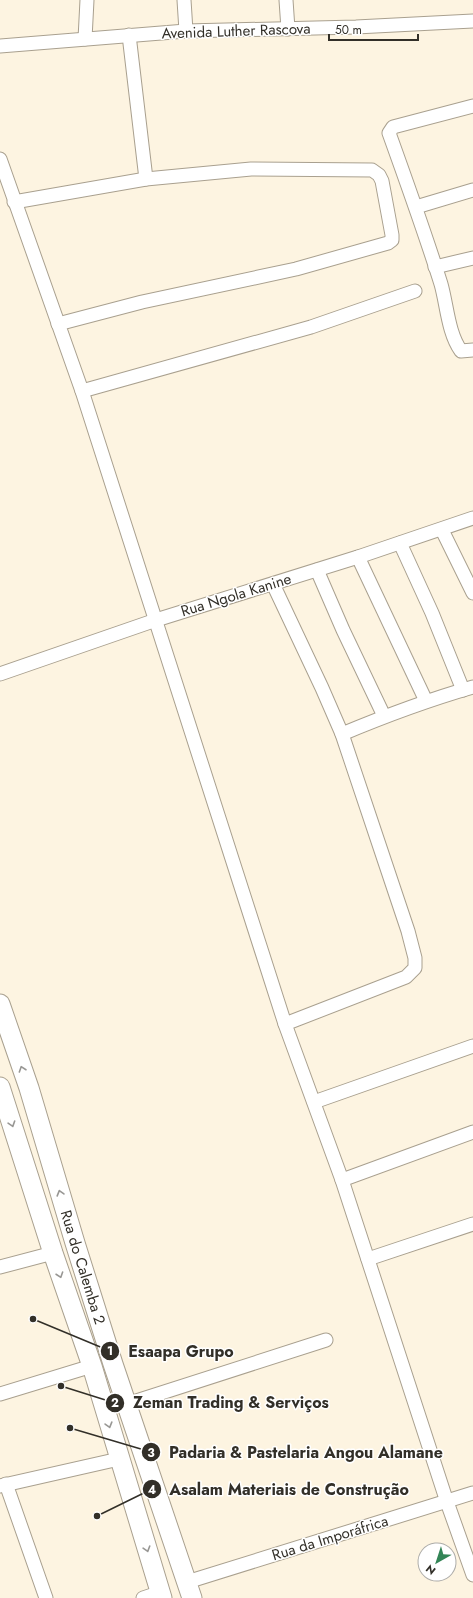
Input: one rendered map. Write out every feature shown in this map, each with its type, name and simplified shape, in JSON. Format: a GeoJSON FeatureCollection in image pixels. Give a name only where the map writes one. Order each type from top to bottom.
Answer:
{"type":"FeatureCollection","features":[{"type":"Feature","properties":{"kind":"main road","name":"Rua do Calemba 2"},"geometry":{"type":"LineString","coordinates":[[0,1004],[29,1088],[74,1243],[190,1590]]}},
{"type":"Feature","properties":{"kind":"main road","name":"Rua do Calemba 2"},"geometry":{"type":"LineString","coordinates":[[0,1087],[53,1252],[92,1366],[119,1459],[162,1595]]}},
{"type":"Feature","properties":{"kind":"street"},"geometry":{"type":"LineString","coordinates":[[85,39],[87,0]]}},
{"type":"Feature","properties":{"kind":"street"},"geometry":{"type":"LineString","coordinates":[[184,0],[186,31]]}},
{"type":"Feature","properties":{"kind":"street"},"geometry":{"type":"LineString","coordinates":[[286,0],[288,29]]}},
{"type":"Feature","properties":{"kind":"street","name":"Avenida Luther Rascova"},"geometry":{"type":"LineString","coordinates":[[0,46],[186,31],[288,29],[473,21]]}},
{"type":"Feature","properties":{"kind":"street"},"geometry":{"type":"LineString","coordinates":[[129,35],[146,179]]}},
{"type":"Feature","properties":{"kind":"street"},"geometry":{"type":"LineString","coordinates":[[473,106],[393,127],[389,133],[416,207],[435,267],[456,343],[461,351],[473,350]]}},
{"type":"Feature","properties":{"kind":"street"},"geometry":{"type":"LineString","coordinates":[[0,159],[82,391],[285,1024],[342,1180],[447,1502],[473,1575]]}},
{"type":"Feature","properties":{"kind":"street"},"geometry":{"type":"LineString","coordinates":[[14,202],[146,179],[251,169],[372,170],[382,181],[392,235],[392,240],[388,243],[296,268],[142,302],[58,324]]}},
{"type":"Feature","properties":{"kind":"street"},"geometry":{"type":"LineString","coordinates":[[416,207],[473,190]]}},
{"type":"Feature","properties":{"kind":"street"},"geometry":{"type":"LineString","coordinates":[[435,267],[473,258]]}},
{"type":"Feature","properties":{"kind":"street"},"geometry":{"type":"LineString","coordinates":[[82,391],[310,327],[415,291]]}},
{"type":"Feature","properties":{"kind":"street","name":"Rua Ngola Kanine"},"geometry":{"type":"LineString","coordinates":[[0,674],[156,620],[442,530],[473,518]]}},
{"type":"Feature","properties":{"kind":"street"},"geometry":{"type":"LineString","coordinates":[[442,530],[473,593]]}},
{"type":"Feature","properties":{"kind":"street"},"geometry":{"type":"LineString","coordinates":[[342,734],[384,716],[426,701],[468,689],[400,543]]}},
{"type":"Feature","properties":{"kind":"street"},"geometry":{"type":"LineString","coordinates":[[358,557],[426,701]]}},
{"type":"Feature","properties":{"kind":"street"},"geometry":{"type":"LineString","coordinates":[[317,570],[343,630],[384,716]]}},
{"type":"Feature","properties":{"kind":"street"},"geometry":{"type":"LineString","coordinates":[[273,584],[342,734],[408,931],[415,958],[415,968],[406,977],[285,1024]]}},
{"type":"Feature","properties":{"kind":"street"},"geometry":{"type":"LineString","coordinates":[[314,1102],[473,1046]]}},
{"type":"Feature","properties":{"kind":"street"},"geometry":{"type":"LineString","coordinates":[[342,1180],[473,1132]]}},
{"type":"Feature","properties":{"kind":"street"},"geometry":{"type":"LineString","coordinates":[[368,1260],[473,1224]]}},
{"type":"Feature","properties":{"kind":"street"},"geometry":{"type":"LineString","coordinates":[[0,1267],[53,1252]]}},
{"type":"Feature","properties":{"kind":"street"},"geometry":{"type":"LineString","coordinates":[[127,1404],[326,1340]]}},
{"type":"Feature","properties":{"kind":"street"},"geometry":{"type":"LineString","coordinates":[[0,1394],[92,1366]]}},
{"type":"Feature","properties":{"kind":"street"},"geometry":{"type":"LineString","coordinates":[[46,1598],[3,1485],[119,1459]]}},
{"type":"Feature","properties":{"kind":"street","name":"Rua da Imporáfrica"},"geometry":{"type":"LineString","coordinates":[[190,1590],[473,1493]]}},
{"type":"Feature","properties":{"kind":"street"},"geometry":{"type":"LineString","coordinates":[[143,1598],[162,1595]]}},
{"type":"Feature","properties":{"kind":"place","name":"Esaapa Grupo"},"geometry":{"type":"Point","coordinates":[33,1319]}},
{"type":"Feature","properties":{"kind":"place","name":"Zeman Trading & Serviços"},"geometry":{"type":"Point","coordinates":[61,1386]}},
{"type":"Feature","properties":{"kind":"place","name":"Padaria & Pastelaria Angou Alamane"},"geometry":{"type":"Point","coordinates":[70,1428]}},
{"type":"Feature","properties":{"kind":"place","name":"Asalam Materiais de Construção"},"geometry":{"type":"Point","coordinates":[97,1516]}}]}
